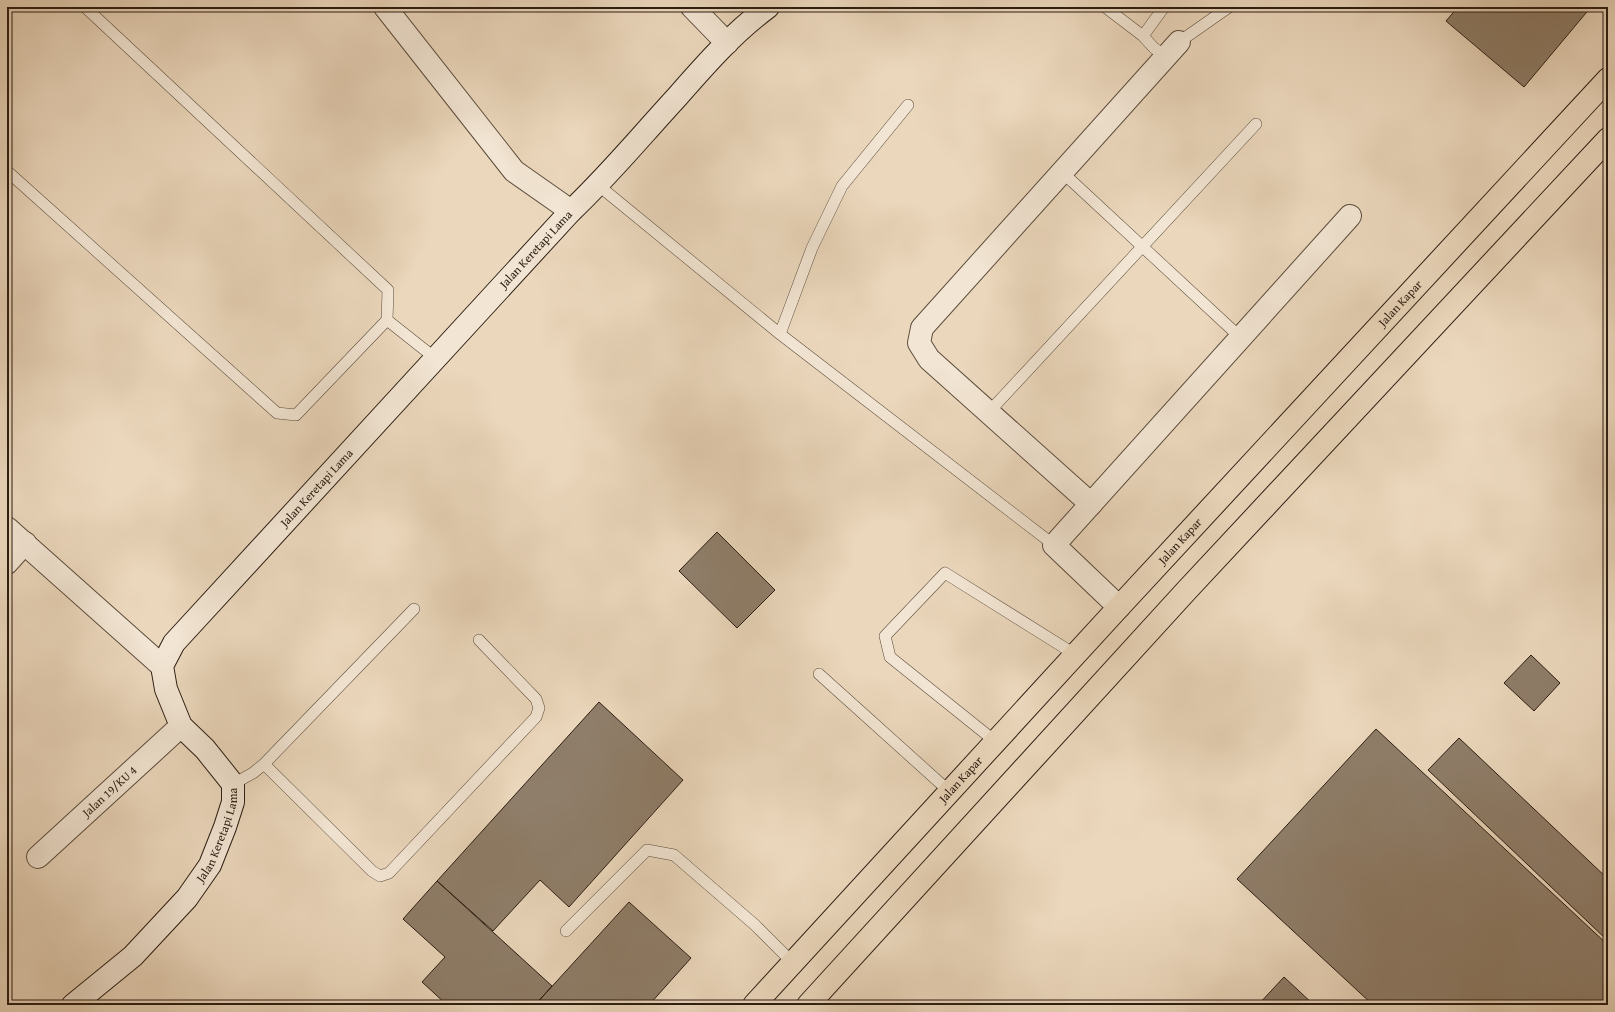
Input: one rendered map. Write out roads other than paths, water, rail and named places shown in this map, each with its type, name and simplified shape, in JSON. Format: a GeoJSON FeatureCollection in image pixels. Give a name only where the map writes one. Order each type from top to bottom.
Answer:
{"type":"FeatureCollection","features":[{"type":"Feature","properties":{"kind":"highway","name":"Jalan Kapar"},"geometry":{"type":"LineString","coordinates":[[754,1005],[1119,607],[1608,79]]}},
{"type":"Feature","properties":{"kind":"highway"},"geometry":{"type":"LineString","coordinates":[[808,1005],[1187,590],[1608,139]]}},
{"type":"Feature","properties":{"kind":"street"},"geometry":{"type":"LineString","coordinates":[[385,7],[514,171],[571,211]]}},
{"type":"Feature","properties":{"kind":"street"},"geometry":{"type":"LineString","coordinates":[[692,7],[727,43]]}},
{"type":"Feature","properties":{"kind":"street","name":"Jalan Keretapi Lama"},"geometry":{"type":"LineString","coordinates":[[79,1003],[132,956],[187,898],[210,865],[226,827],[233,802],[233,784],[205,749],[182,726],[166,689],[162,666],[174,643],[571,211],[598,185],[706,63],[748,22],[768,7]]}},
{"type":"Feature","properties":{"kind":"street"},"geometry":{"type":"LineString","coordinates":[[1091,504],[929,359],[919,343],[922,328],[1173,49]]}},
{"type":"Feature","properties":{"kind":"street"},"geometry":{"type":"LineString","coordinates":[[1119,607],[1054,545],[1350,216]]}},
{"type":"Feature","properties":{"kind":"street"},"geometry":{"type":"LineString","coordinates":[[7,528],[162,666]]}},
{"type":"Feature","properties":{"kind":"street"},"geometry":{"type":"LineString","coordinates":[[7,563],[25,543]]}},
{"type":"Feature","properties":{"kind":"street","name":"Jalan 19/KU 4"},"geometry":{"type":"LineString","coordinates":[[38,857],[182,726]]}},
{"type":"Feature","properties":{"kind":"lane"},"geometry":{"type":"LineString","coordinates":[[7,171],[277,413],[296,415],[387,320],[388,290],[85,7]]}},
{"type":"Feature","properties":{"kind":"lane"},"geometry":{"type":"LineString","coordinates":[[1105,7],[1143,36],[1154,48],[1173,49],[1229,7]]}},
{"type":"Feature","properties":{"kind":"lane"},"geometry":{"type":"LineString","coordinates":[[1143,36],[1164,7]]}},
{"type":"Feature","properties":{"kind":"lane"},"geometry":{"type":"LineString","coordinates":[[780,334],[812,248],[842,186],[908,105]]}},
{"type":"Feature","properties":{"kind":"lane"},"geometry":{"type":"LineString","coordinates":[[988,413],[1256,124]]}},
{"type":"Feature","properties":{"kind":"lane"},"geometry":{"type":"LineString","coordinates":[[1062,172],[1241,338]]}},
{"type":"Feature","properties":{"kind":"lane"},"geometry":{"type":"LineString","coordinates":[[598,185],[780,334],[1054,545]]}},
{"type":"Feature","properties":{"kind":"lane"},"geometry":{"type":"LineString","coordinates":[[387,320],[435,358]]}},
{"type":"Feature","properties":{"kind":"lane"},"geometry":{"type":"LineString","coordinates":[[996,742],[890,657],[885,636],[945,573],[1076,655]]}},
{"type":"Feature","properties":{"kind":"lane"},"geometry":{"type":"LineString","coordinates":[[233,784],[253,773],[264,764],[414,609]]}},
{"type":"Feature","properties":{"kind":"lane"},"geometry":{"type":"LineString","coordinates":[[264,764],[372,872],[380,876],[389,874],[536,718],[539,708],[536,699],[479,640]]}},
{"type":"Feature","properties":{"kind":"lane"},"geometry":{"type":"LineString","coordinates":[[819,674],[950,792]]}},
{"type":"Feature","properties":{"kind":"lane"},"geometry":{"type":"LineString","coordinates":[[566,931],[647,850],[674,855],[755,925],[793,963]]}}]}
